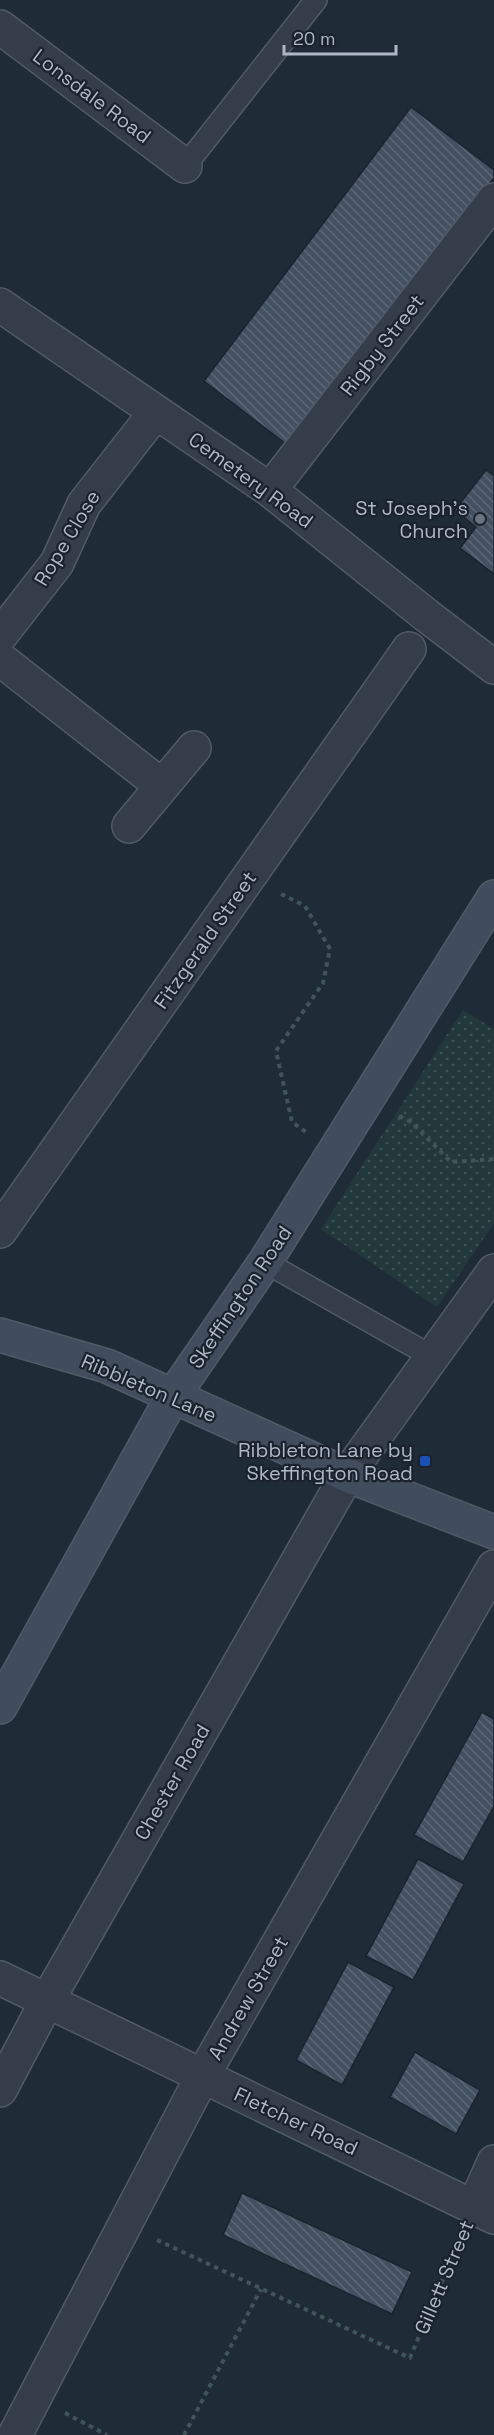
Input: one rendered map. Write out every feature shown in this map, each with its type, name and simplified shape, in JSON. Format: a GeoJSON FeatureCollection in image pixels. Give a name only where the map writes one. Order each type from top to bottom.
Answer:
{"type":"FeatureCollection","features":[{"type":"Feature","properties":{"kind":"street","name":"Lonsdale Road"},"geometry":{"type":"LineString","coordinates":[[0,27],[185,166]]}},
{"type":"Feature","properties":{"kind":"street","name":"Rigby Street"},"geometry":{"type":"LineString","coordinates":[[270,490],[494,200]]}},
{"type":"Feature","properties":{"kind":"street","name":"Cemetery Road"},"geometry":{"type":"LineString","coordinates":[[0,305],[270,490],[494,667]]}},
{"type":"Feature","properties":{"kind":"street","name":"Rope Close"},"geometry":{"type":"LineString","coordinates":[[0,636],[57,563],[84,504],[156,412]]}},
{"type":"Feature","properties":{"kind":"street","name":"Fitzgerald Street"},"geometry":{"type":"LineString","coordinates":[[0,1231],[409,649]]}},
{"type":"Feature","properties":{"kind":"street"},"geometry":{"type":"LineString","coordinates":[[0,658],[162,786]]}},
{"type":"Feature","properties":{"kind":"street"},"geometry":{"type":"LineString","coordinates":[[129,826],[194,748]]}},
{"type":"Feature","properties":{"kind":"street","name":"Skeffington Road"},"geometry":{"type":"LineString","coordinates":[[0,1707],[174,1396],[265,1262],[494,897]]}},
{"type":"Feature","properties":{"kind":"street","name":"Chester Road"},"geometry":{"type":"LineString","coordinates":[[0,2090],[47,2001],[347,1476],[494,1271]]}},
{"type":"Feature","properties":{"kind":"street","name":"Ribbleton Lane"},"geometry":{"type":"LineString","coordinates":[[0,1335],[107,1366],[347,1476],[494,1532]]}},
{"type":"Feature","properties":{"kind":"street","name":"Andrew Street"},"geometry":{"type":"LineString","coordinates":[[15,2435],[202,2077],[494,1567]]}},
{"type":"Feature","properties":{"kind":"street","name":"Fletcher Road"},"geometry":{"type":"LineString","coordinates":[[0,1978],[484,2212]]}},
{"type":"Feature","properties":{"kind":"street","name":"Gillett Street"},"geometry":{"type":"LineString","coordinates":[[484,2212],[494,2162]]}},
{"type":"Feature","properties":{"kind":"lane"},"geometry":{"type":"LineString","coordinates":[[185,166],[316,0]]}},
{"type":"Feature","properties":{"kind":"lane"},"geometry":{"type":"LineString","coordinates":[[265,1262],[431,1356]]}},
{"type":"Feature","properties":{"kind":"path"},"geometry":{"type":"LineString","coordinates":[[248,878],[305,906],[330,949],[323,983],[276,1051],[292,1122],[334,1152]]}},
{"type":"Feature","properties":{"kind":"path"},"geometry":{"type":"LineString","coordinates":[[392,1113],[411,1122],[451,1162],[494,1159]]}},
{"type":"Feature","properties":{"kind":"path","name":"Gillett Street"},"geometry":{"type":"LineString","coordinates":[[261,2289],[410,2358],[484,2212]]}},
{"type":"Feature","properties":{"kind":"path"},"geometry":{"type":"LineString","coordinates":[[125,2225],[261,2289],[184,2435]]}},
{"type":"Feature","properties":{"kind":"path"},"geometry":{"type":"LineString","coordinates":[[34,2398],[107,2435]]}},
{"type":"Feature","properties":{"kind":"green space"},"geometry":{"type":"Polygon","coordinates":[[[463,1010],[494,1029],[494,1223],[437,1307],[321,1229],[463,1010]]]}},
{"type":"Feature","properties":{"kind":"building"},"geometry":{"type":"Polygon","coordinates":[[[411,107],[494,170],[494,178],[290,447],[204,381],[411,107]]]}},
{"type":"Feature","properties":{"kind":"building","name":"St Joseph's Church"},"geometry":{"type":"Polygon","coordinates":[[[486,470],[494,476],[494,574],[460,548],[476,527],[455,510],[486,470]]]}},
{"type":"Feature","properties":{"kind":"building"},"geometry":{"type":"Polygon","coordinates":[[[482,1712],[494,1719],[494,1806],[463,1862],[414,1835],[482,1712]]]}},
{"type":"Feature","properties":{"kind":"building"},"geometry":{"type":"Polygon","coordinates":[[[418,1859],[464,1884],[413,1980],[366,1956],[418,1859]]]}},
{"type":"Feature","properties":{"kind":"building"},"geometry":{"type":"Polygon","coordinates":[[[348,1962],[394,1987],[342,2085],[296,2060],[348,1962]]]}},
{"type":"Feature","properties":{"kind":"building"},"geometry":{"type":"Polygon","coordinates":[[[415,2052],[480,2090],[456,2134],[390,2097],[415,2052]]]}},
{"type":"Feature","properties":{"kind":"building"},"geometry":{"type":"Polygon","coordinates":[[[242,2193],[412,2272],[392,2314],[223,2235],[242,2193]]]}},
{"type":"Feature","properties":{"kind":"place","name":"St Joseph's Church"},"geometry":{"type":"Point","coordinates":[480,519]}},
{"type":"Feature","properties":{"kind":"place","name":"Ribbleton Lane by Skeffington Road"},"geometry":{"type":"Point","coordinates":[425,1461]}}]}
